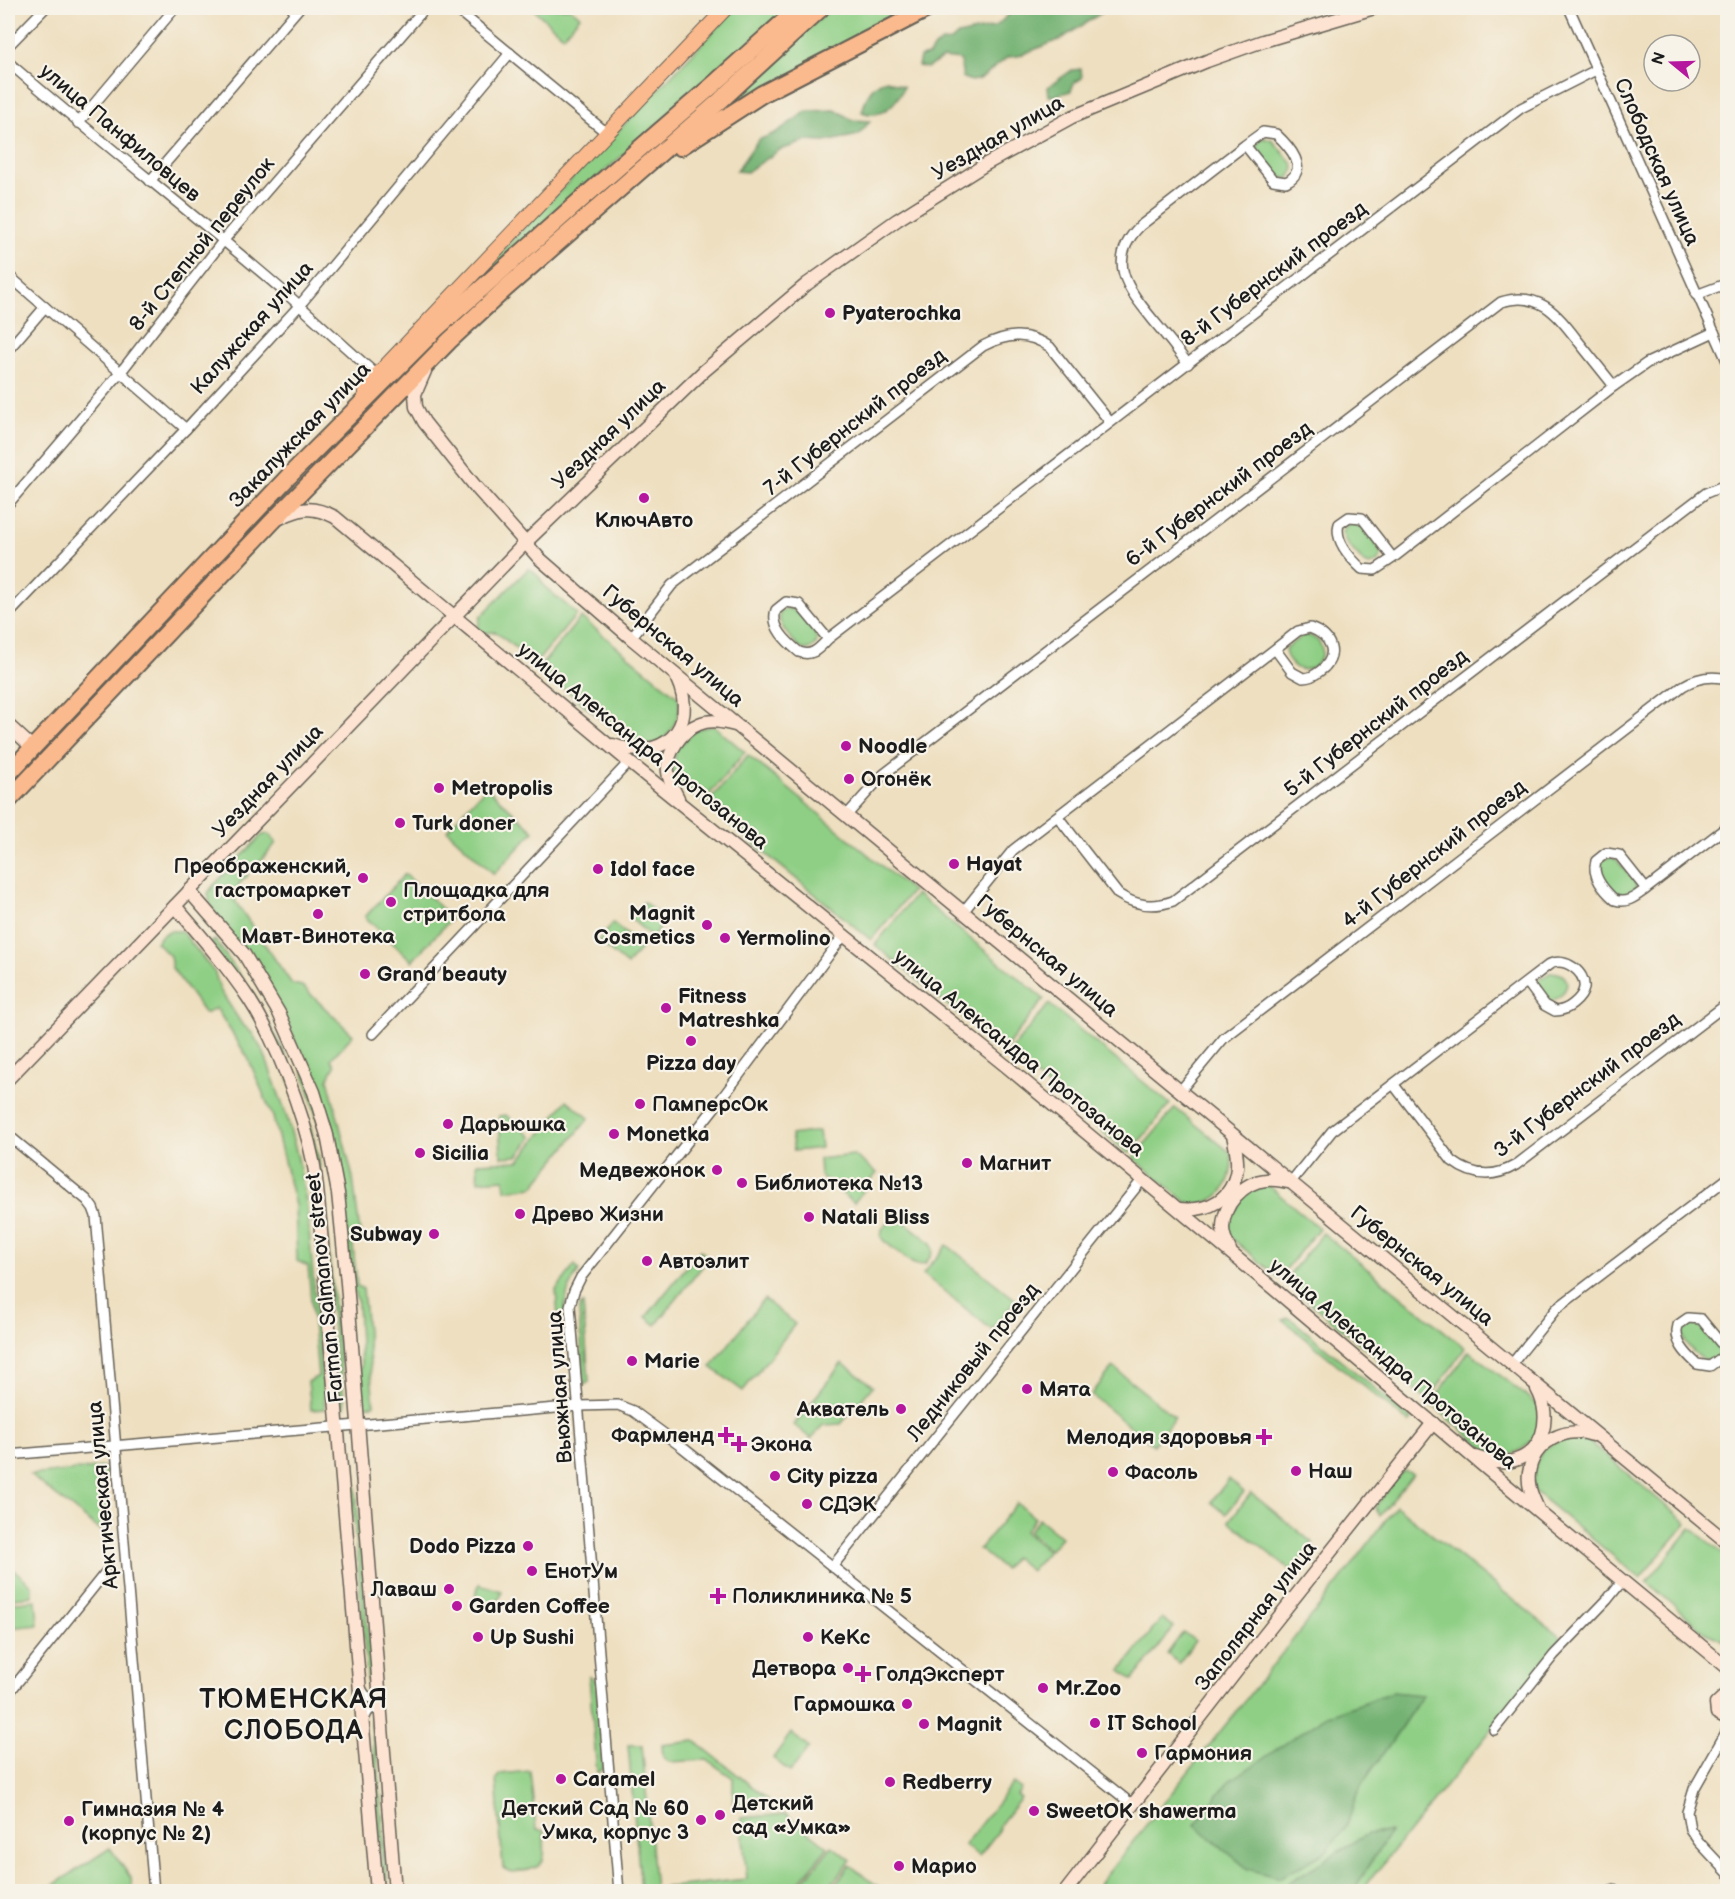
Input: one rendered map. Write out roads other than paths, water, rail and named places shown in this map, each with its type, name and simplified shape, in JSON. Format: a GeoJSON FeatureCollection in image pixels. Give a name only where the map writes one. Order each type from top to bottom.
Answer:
{"type":"FeatureCollection","features":[{"type":"Feature","properties":{"kind":"highway","name":"Закалужская улица"},"geometry":{"type":"LineString","coordinates":[[8,774],[289,476],[436,328],[799,8]]}},
{"type":"Feature","properties":{"kind":"highway"},"geometry":{"type":"LineString","coordinates":[[8,801],[271,523],[435,355],[506,288],[632,179],[821,8]]}},
{"type":"Feature","properties":{"kind":"highway"},"geometry":{"type":"LineString","coordinates":[[632,179],[762,94],[929,8]]}},
{"type":"Feature","properties":{"kind":"main road"},"geometry":{"type":"LineString","coordinates":[[347,418],[377,375],[726,8]]}},
{"type":"Feature","properties":{"kind":"street"},"geometry":{"type":"LineString","coordinates":[[8,50],[8,46],[45,8]]}},
{"type":"Feature","properties":{"kind":"street"},"geometry":{"type":"LineString","coordinates":[[78,123],[175,8]]}},
{"type":"Feature","properties":{"kind":"street"},"geometry":{"type":"LineString","coordinates":[[150,181],[299,8]]}},
{"type":"Feature","properties":{"kind":"street","name":"8-й Степной переулок"},"geometry":{"type":"LineString","coordinates":[[8,504],[120,374],[223,241],[425,8]]}},
{"type":"Feature","properties":{"kind":"street"},"geometry":{"type":"LineString","coordinates":[[455,8],[608,134]]}},
{"type":"Feature","properties":{"kind":"street","name":"Уездная улица"},"geometry":{"type":"LineString","coordinates":[[8,1079],[525,543],[637,434],[743,337],[807,284],[897,220],[986,164],[1072,117],[1241,49],[1374,8]]}},
{"type":"Feature","properties":{"kind":"street","name":"Слободская улица"},"geometry":{"type":"LineString","coordinates":[[1569,8],[1728,363]]}},
{"type":"Feature","properties":{"kind":"street","name":"Калужская улица"},"geometry":{"type":"LineString","coordinates":[[8,615],[186,429],[299,306],[510,53]]}},
{"type":"Feature","properties":{"kind":"street","name":"улица Панфиловцев"},"geometry":{"type":"LineString","coordinates":[[8,57],[8,62],[78,123],[223,241],[377,375]]}},
{"type":"Feature","properties":{"kind":"street","name":"8-й Губернский проезд"},"geometry":{"type":"LineString","coordinates":[[1245,145],[1273,180],[1279,183],[1286,182],[1296,175],[1298,162],[1276,134],[1263,132],[1245,145],[1140,226],[1124,250],[1122,270],[1129,288],[1188,364],[1521,108],[1596,70]]}},
{"type":"Feature","properties":{"kind":"street"},"geometry":{"type":"LineString","coordinates":[[8,275],[186,429]]}},
{"type":"Feature","properties":{"kind":"street"},"geometry":{"type":"LineString","coordinates":[[1696,295],[1728,283]]}},
{"type":"Feature","properties":{"kind":"street","name":"6-й Губернский проезд"},"geometry":{"type":"LineString","coordinates":[[846,816],[884,774],[1501,302],[1511,299],[1529,300],[1538,302],[1553,311],[1614,386]]}},
{"type":"Feature","properties":{"kind":"street"},"geometry":{"type":"LineString","coordinates":[[8,350],[45,307]]}},
{"type":"Feature","properties":{"kind":"street"},"geometry":{"type":"LineString","coordinates":[[1393,558],[1362,518],[1349,517],[1339,524],[1337,530],[1340,542],[1362,569],[1375,570],[1393,558],[1614,386],[1647,363],[1714,332]]}},
{"type":"Feature","properties":{"kind":"street","name":"7-й Губернский проезд"},"geometry":{"type":"LineString","coordinates":[[631,638],[672,585],[982,346],[995,340],[1004,336],[1023,335],[1033,337],[1050,347],[1110,422]]}},
{"type":"Feature","properties":{"kind":"street","name":"Губернская улица"},"geometry":{"type":"LineString","coordinates":[[435,355],[415,394],[416,407],[424,422],[525,543],[556,573],[846,816],[1728,1543]]}},
{"type":"Feature","properties":{"kind":"street"},"geometry":{"type":"LineString","coordinates":[[828,639],[799,604],[786,603],[776,610],[774,623],[799,652],[811,654],[817,651],[828,639],[1188,364]]}},
{"type":"Feature","properties":{"kind":"street","name":"5-й Губернский проезд"},"geometry":{"type":"LineString","coordinates":[[1058,817],[1118,894],[1144,905],[1173,901],[1706,493],[1728,484]]}},
{"type":"Feature","properties":{"kind":"street","name":"улица Александра Протозанова"},"geometry":{"type":"LineString","coordinates":[[271,523],[296,510],[309,508],[335,517],[628,762],[995,1057],[1728,1668]]}},
{"type":"Feature","properties":{"kind":"street"},"geometry":{"type":"LineString","coordinates":[[963,912],[1013,850],[1298,631],[1304,628],[1316,630],[1329,645],[1332,656],[1330,662],[1315,675],[1303,678],[1292,672],[1275,649]]}},
{"type":"Feature","properties":{"kind":"street"},"geometry":{"type":"LineString","coordinates":[[606,743],[623,749],[639,751],[657,747],[672,738],[681,724],[685,709],[683,691],[675,674]]}},
{"type":"Feature","properties":{"kind":"street","name":"4-й Губернский проезд"},"geometry":{"type":"LineString","coordinates":[[1180,1091],[1224,1038],[1683,686],[1710,676],[1728,679]]}},
{"type":"Feature","properties":{"kind":"street"},"geometry":{"type":"LineString","coordinates":[[681,803],[671,785],[668,771],[669,755],[676,743],[698,724],[724,722],[739,727]]}},
{"type":"Feature","properties":{"kind":"street"},"geometry":{"type":"LineString","coordinates":[[8,725],[33,748]]}},
{"type":"Feature","properties":{"kind":"street"},"geometry":{"type":"LineString","coordinates":[[373,1034],[628,762]]}},
{"type":"Feature","properties":{"kind":"street"},"geometry":{"type":"LineString","coordinates":[[1646,889],[1619,855],[1606,853],[1596,861],[1594,867],[1597,879],[1615,900],[1628,901],[1646,889],[1728,826]]}},
{"type":"Feature","properties":{"kind":"street","name":"Farman Salmanov street"},"geometry":{"type":"LineString","coordinates":[[189,891],[244,954],[279,1012],[314,1092],[327,1135],[338,1193],[359,1425],[395,1892]]}},
{"type":"Feature","properties":{"kind":"street","name":"Farman Salmanov street"},"geometry":{"type":"LineString","coordinates":[[175,906],[216,955],[250,1001],[271,1040],[298,1108],[313,1161],[364,1720],[377,1892]]}},
{"type":"Feature","properties":{"kind":"street","name":"Вьюжная улица"},"geometry":{"type":"LineString","coordinates":[[619,1892],[570,1306],[581,1277],[722,1098],[844,935]]}},
{"type":"Feature","properties":{"kind":"street"},"geometry":{"type":"LineString","coordinates":[[1232,1253],[1223,1229],[1228,1208],[1234,1197],[1244,1188],[1264,1180],[1290,1183],[1332,1131],[1550,964],[1562,961],[1568,963],[1581,978],[1584,989],[1582,995],[1567,1008],[1555,1011],[1544,1005],[1527,982]]}},
{"type":"Feature","properties":{"kind":"street","name":"3-й Губернский проезд"},"geometry":{"type":"LineString","coordinates":[[1394,1085],[1452,1161],[1460,1167],[1479,1174],[1498,1173],[1516,1165],[1728,1003]]}},
{"type":"Feature","properties":{"kind":"street","name":"Арктическая улица"},"geometry":{"type":"LineString","coordinates":[[8,1135],[81,1195],[93,1208],[96,1216],[154,1892]]}},
{"type":"Feature","properties":{"kind":"street"},"geometry":{"type":"LineString","coordinates":[[1178,1209],[1196,1210],[1212,1205],[1225,1194],[1234,1178],[1237,1166],[1233,1135]]}},
{"type":"Feature","properties":{"kind":"street"},"geometry":{"type":"LineString","coordinates":[[1511,1365],[1556,1309],[1728,1178]]}},
{"type":"Feature","properties":{"kind":"street","name":"Ледниковый проезд"},"geometry":{"type":"LineString","coordinates":[[832,1567],[1142,1180]]}},
{"type":"Feature","properties":{"kind":"street"},"geometry":{"type":"LineString","coordinates":[[1688,1318],[1701,1319],[1728,1352],[1710,1366],[1697,1364],[1679,1343],[1676,1331],[1678,1325],[1688,1318]]}},
{"type":"Feature","properties":{"kind":"street"},"geometry":{"type":"LineString","coordinates":[[1471,1456],[1490,1462],[1509,1462],[1525,1456],[1538,1442],[1544,1428],[1546,1412],[1532,1381]]}},
{"type":"Feature","properties":{"kind":"street"},"geometry":{"type":"LineString","coordinates":[[8,1455],[579,1406],[618,1405],[633,1411],[682,1447],[1134,1805]]}},
{"type":"Feature","properties":{"kind":"street","name":"Заполярная улица"},"geometry":{"type":"LineString","coordinates":[[1065,1892],[1433,1423]]}},
{"type":"Feature","properties":{"kind":"street"},"geometry":{"type":"LineString","coordinates":[[1539,1512],[1531,1492],[1529,1473],[1535,1455],[1546,1442],[1565,1433],[1584,1432],[1597,1436]]}},
{"type":"Feature","properties":{"kind":"street","name":"Арктическая улица"},"geometry":{"type":"LineString","coordinates":[[8,1694],[105,1573]]}},
{"type":"Feature","properties":{"kind":"street"},"geometry":{"type":"LineString","coordinates":[[1494,1730],[1554,1655],[1587,1622],[1623,1580]]}},
{"type":"Feature","properties":{"kind":"street"},"geometry":{"type":"LineString","coordinates":[[361,1688],[365,1696],[374,1698],[380,1686]]}},
{"type":"Feature","properties":{"kind":"street"},"geometry":{"type":"LineString","coordinates":[[1728,1694],[1716,1704],[1717,1713],[1727,1721],[1695,1789],[1687,1812],[1690,1829],[1728,1873]]}},
{"type":"Feature","properties":{"kind":"street"},"geometry":{"type":"LineString","coordinates":[[364,1720],[366,1712],[375,1709],[382,1720]]}},
{"type":"Feature","properties":{"kind":"place","name":"Pyaterochka"},"geometry":{"type":"Point","coordinates":[830,313]}},
{"type":"Feature","properties":{"kind":"place","name":"КлючАвто"},"geometry":{"type":"Point","coordinates":[644,498]}},
{"type":"Feature","properties":{"kind":"place","name":"Noodle"},"geometry":{"type":"Point","coordinates":[846,746]}},
{"type":"Feature","properties":{"kind":"place","name":"Огонёк"},"geometry":{"type":"Point","coordinates":[849,779]}},
{"type":"Feature","properties":{"kind":"place","name":"Metropolis"},"geometry":{"type":"Point","coordinates":[439,788]}},
{"type":"Feature","properties":{"kind":"place","name":"Turk doner"},"geometry":{"type":"Point","coordinates":[400,823]}},
{"type":"Feature","properties":{"kind":"place","name":"Hayat"},"geometry":{"type":"Point","coordinates":[954,864]}},
{"type":"Feature","properties":{"kind":"place","name":"Idol face"},"geometry":{"type":"Point","coordinates":[598,869]}},
{"type":"Feature","properties":{"kind":"place","name":"Преображенский, гастромаркет"},"geometry":{"type":"Point","coordinates":[363,878]}},
{"type":"Feature","properties":{"kind":"place","name":"Площадка для стритбола"},"geometry":{"type":"Point","coordinates":[391,902]}},
{"type":"Feature","properties":{"kind":"place","name":"Мавт-Винотека"},"geometry":{"type":"Point","coordinates":[318,914]}},
{"type":"Feature","properties":{"kind":"place","name":"Magnit Cosmetics"},"geometry":{"type":"Point","coordinates":[707,925]}},
{"type":"Feature","properties":{"kind":"place","name":"Yermolino"},"geometry":{"type":"Point","coordinates":[725,938]}},
{"type":"Feature","properties":{"kind":"place","name":"Grand beauty"},"geometry":{"type":"Point","coordinates":[365,974]}},
{"type":"Feature","properties":{"kind":"place","name":"Fitness Matreshka"},"geometry":{"type":"Point","coordinates":[666,1008]}},
{"type":"Feature","properties":{"kind":"place","name":"Pizza day"},"geometry":{"type":"Point","coordinates":[691,1041]}},
{"type":"Feature","properties":{"kind":"place","name":"ПамперсОк"},"geometry":{"type":"Point","coordinates":[640,1104]}},
{"type":"Feature","properties":{"kind":"place","name":"Дарьюшка"},"geometry":{"type":"Point","coordinates":[448,1124]}},
{"type":"Feature","properties":{"kind":"place","name":"Monetka"},"geometry":{"type":"Point","coordinates":[614,1134]}},
{"type":"Feature","properties":{"kind":"place","name":"Sicilia"},"geometry":{"type":"Point","coordinates":[420,1153]}},
{"type":"Feature","properties":{"kind":"place","name":"Магнит"},"geometry":{"type":"Point","coordinates":[967,1163]}},
{"type":"Feature","properties":{"kind":"place","name":"Медвежонок"},"geometry":{"type":"Point","coordinates":[717,1170]}},
{"type":"Feature","properties":{"kind":"place","name":"Библиотека №13"},"geometry":{"type":"Point","coordinates":[742,1183]}},
{"type":"Feature","properties":{"kind":"place","name":"Древо Жизни"},"geometry":{"type":"Point","coordinates":[520,1214]}},
{"type":"Feature","properties":{"kind":"place","name":"Natali Bliss"},"geometry":{"type":"Point","coordinates":[809,1217]}},
{"type":"Feature","properties":{"kind":"place","name":"Subway"},"geometry":{"type":"Point","coordinates":[434,1234]}},
{"type":"Feature","properties":{"kind":"place","name":"Автоэлит"},"geometry":{"type":"Point","coordinates":[647,1261]}},
{"type":"Feature","properties":{"kind":"place","name":"Marie"},"geometry":{"type":"Point","coordinates":[632,1361]}},
{"type":"Feature","properties":{"kind":"place","name":"Мята"},"geometry":{"type":"Point","coordinates":[1027,1389]}},
{"type":"Feature","properties":{"kind":"place","name":"Акватель"},"geometry":{"type":"Point","coordinates":[901,1409]}},
{"type":"Feature","properties":{"kind":"place","name":"Фармленд"},"geometry":{"type":"Point","coordinates":[726,1435]}},
{"type":"Feature","properties":{"kind":"place","name":"Мелодия здоровья"},"geometry":{"type":"Point","coordinates":[1264,1437]}},
{"type":"Feature","properties":{"kind":"place","name":"Экона"},"geometry":{"type":"Point","coordinates":[739,1444]}},
{"type":"Feature","properties":{"kind":"place","name":"Наш"},"geometry":{"type":"Point","coordinates":[1296,1471]}},
{"type":"Feature","properties":{"kind":"place","name":"Фасоль"},"geometry":{"type":"Point","coordinates":[1113,1472]}},
{"type":"Feature","properties":{"kind":"place","name":"City pizza"},"geometry":{"type":"Point","coordinates":[775,1476]}},
{"type":"Feature","properties":{"kind":"place","name":"СДЭК"},"geometry":{"type":"Point","coordinates":[807,1504]}},
{"type":"Feature","properties":{"kind":"place","name":"Dodo Pizza"},"geometry":{"type":"Point","coordinates":[528,1546]}},
{"type":"Feature","properties":{"kind":"place","name":"ЕнотУм"},"geometry":{"type":"Point","coordinates":[532,1571]}},
{"type":"Feature","properties":{"kind":"place","name":"Лаваш"},"geometry":{"type":"Point","coordinates":[449,1589]}},
{"type":"Feature","properties":{"kind":"place","name":"Поликлиника № 5"},"geometry":{"type":"Point","coordinates":[718,1596]}},
{"type":"Feature","properties":{"kind":"place","name":"Garden Coffee"},"geometry":{"type":"Point","coordinates":[457,1606]}},
{"type":"Feature","properties":{"kind":"place","name":"Up Sushi"},"geometry":{"type":"Point","coordinates":[478,1637]}},
{"type":"Feature","properties":{"kind":"place","name":"КеКс"},"geometry":{"type":"Point","coordinates":[808,1637]}},
{"type":"Feature","properties":{"kind":"place","name":"Детвора"},"geometry":{"type":"Point","coordinates":[848,1668]}},
{"type":"Feature","properties":{"kind":"place","name":"ГолдЭксперт"},"geometry":{"type":"Point","coordinates":[863,1674]}},
{"type":"Feature","properties":{"kind":"place","name":"Mr.Zoo"},"geometry":{"type":"Point","coordinates":[1043,1688]}},
{"type":"Feature","properties":{"kind":"place","name":"Гармошка"},"geometry":{"type":"Point","coordinates":[907,1704]}},
{"type":"Feature","properties":{"kind":"place","name":"IT School"},"geometry":{"type":"Point","coordinates":[1095,1723]}},
{"type":"Feature","properties":{"kind":"place","name":"Magnit"},"geometry":{"type":"Point","coordinates":[924,1724]}},
{"type":"Feature","properties":{"kind":"place","name":"Гармония"},"geometry":{"type":"Point","coordinates":[1142,1753]}},
{"type":"Feature","properties":{"kind":"place","name":"Caramel"},"geometry":{"type":"Point","coordinates":[561,1779]}},
{"type":"Feature","properties":{"kind":"place","name":"Redberry"},"geometry":{"type":"Point","coordinates":[890,1782]}},
{"type":"Feature","properties":{"kind":"place","name":"SweetOK shawerma"},"geometry":{"type":"Point","coordinates":[1034,1811]}},
{"type":"Feature","properties":{"kind":"place","name":"Детский сад «Умка»"},"geometry":{"type":"Point","coordinates":[720,1815]}},
{"type":"Feature","properties":{"kind":"place","name":"Детский Сад № 60 Умка, корпус 3"},"geometry":{"type":"Point","coordinates":[701,1820]}},
{"type":"Feature","properties":{"kind":"place","name":"Гимназия № 4 (корпус № 2)"},"geometry":{"type":"Point","coordinates":[69,1821]}},
{"type":"Feature","properties":{"kind":"place","name":"Марио"},"geometry":{"type":"Point","coordinates":[899,1866]}},
{"type":"Feature","properties":{"kind":"district","name":"ТЮМЕНСКАЯ СЛОБОДА"},"geometry":{"type":"Point","coordinates":[294,1716]}}]}
